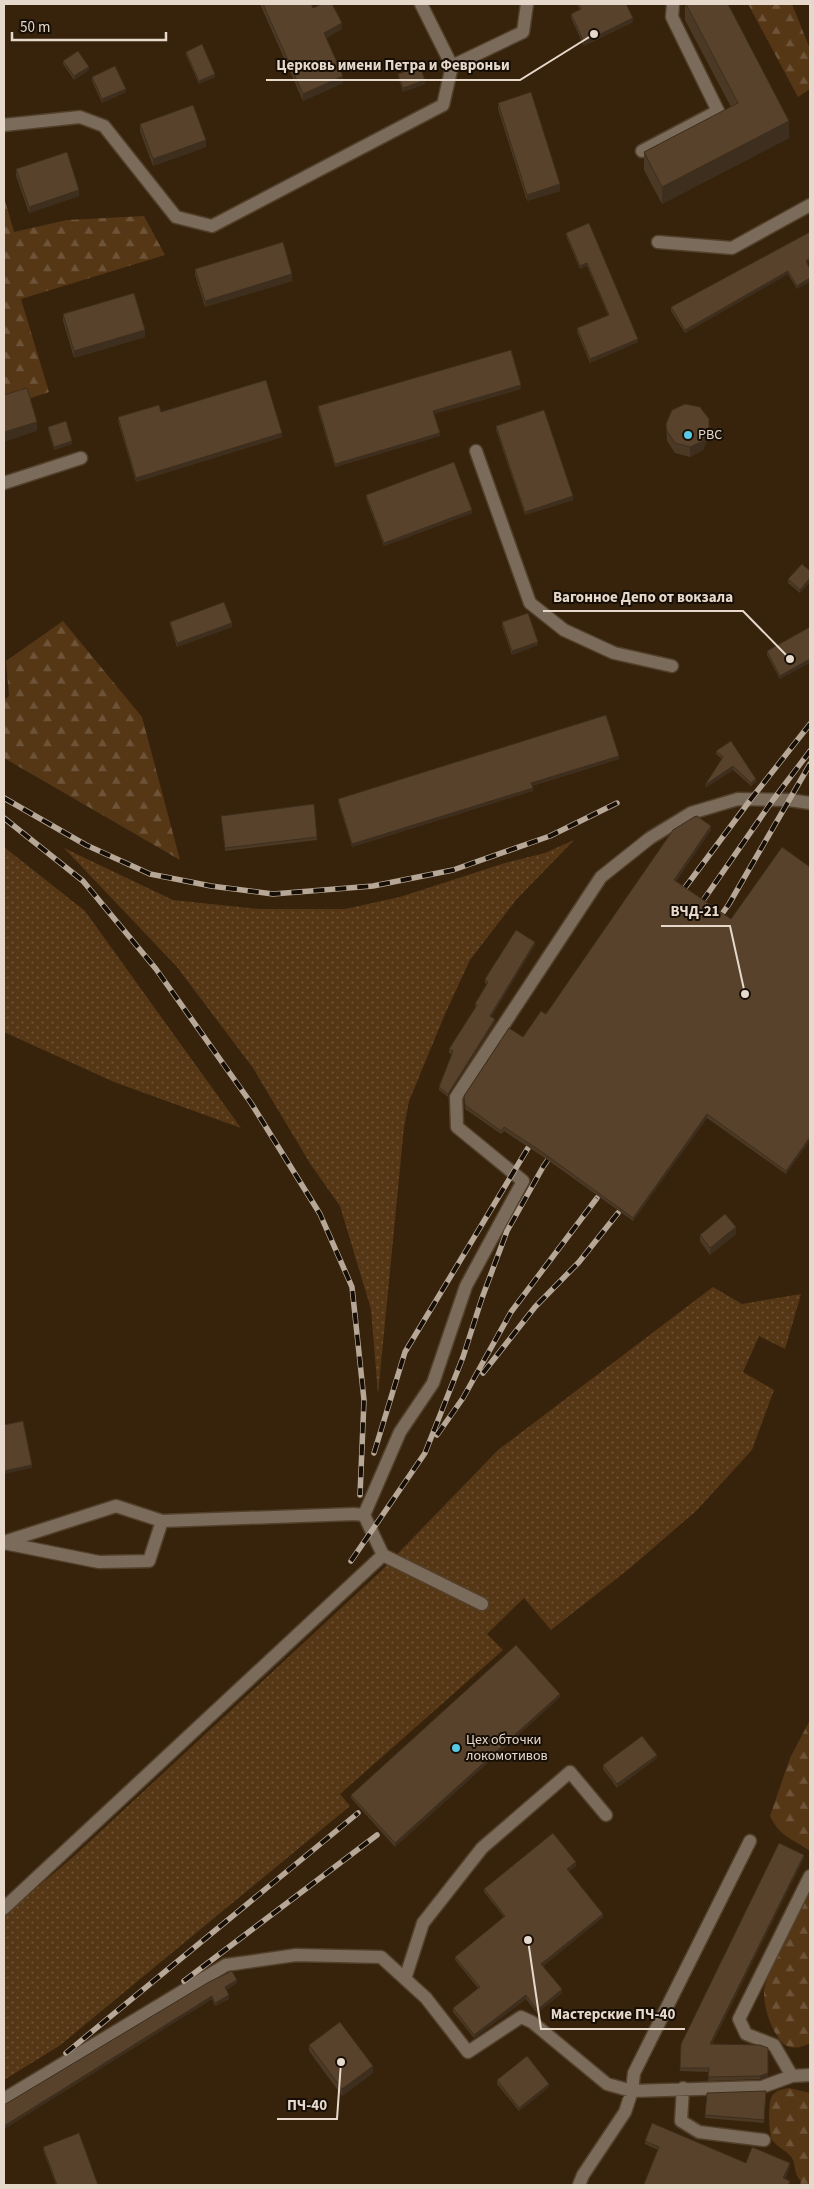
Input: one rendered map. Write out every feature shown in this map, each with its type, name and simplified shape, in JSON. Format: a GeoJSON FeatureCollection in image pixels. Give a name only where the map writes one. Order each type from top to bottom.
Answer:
{"type":"FeatureCollection","features":[{"type":"Feature","properties":{"kind":"lane"},"geometry":{"type":"LineString","coordinates":[[4,125],[80,117],[104,126],[176,216],[212,226],[443,105],[452,66],[421,4]]}},
{"type":"Feature","properties":{"kind":"lane"},"geometry":{"type":"LineString","coordinates":[[452,66],[523,32],[527,4]]}},
{"type":"Feature","properties":{"kind":"lane"},"geometry":{"type":"LineString","coordinates":[[642,151],[718,112],[672,16],[673,4]]}},
{"type":"Feature","properties":{"kind":"lane"},"geometry":{"type":"LineString","coordinates":[[658,242],[732,248],[810,205]]}},
{"type":"Feature","properties":{"kind":"lane"},"geometry":{"type":"LineString","coordinates":[[476,451],[530,602],[564,630],[614,652],[672,666]]}},
{"type":"Feature","properties":{"kind":"lane"},"geometry":{"type":"LineString","coordinates":[[4,483],[81,458]]}},
{"type":"Feature","properties":{"kind":"lane"},"geometry":{"type":"LineString","coordinates":[[482,1604],[383,1555],[364,1515],[400,1432],[433,1383],[466,1286],[523,1181],[457,1127],[456,1097],[601,877],[650,838],[691,813],[738,799],[789,800],[810,804]]}},
{"type":"Feature","properties":{"kind":"lane"},"geometry":{"type":"LineString","coordinates":[[4,1543],[116,1506],[162,1521],[364,1515]]}},
{"type":"Feature","properties":{"kind":"lane"},"geometry":{"type":"LineString","coordinates":[[4,1543],[99,1562],[149,1561],[162,1521]]}},
{"type":"Feature","properties":{"kind":"lane"},"geometry":{"type":"LineString","coordinates":[[4,1908],[383,1555]]}},
{"type":"Feature","properties":{"kind":"lane"},"geometry":{"type":"LineString","coordinates":[[405,1979],[423,1923],[470,1863],[482,1848],[570,1772],[606,1815]]}},
{"type":"Feature","properties":{"kind":"lane"},"geometry":{"type":"LineString","coordinates":[[579,2185],[625,2112],[632,2091],[634,2074],[750,1841]]}},
{"type":"Feature","properties":{"kind":"lane"},"geometry":{"type":"LineString","coordinates":[[792,2076],[774,2045],[746,2034],[740,2019],[810,1876]]}},
{"type":"Feature","properties":{"kind":"lane"},"geometry":{"type":"LineString","coordinates":[[4,2099],[226,1965],[296,1954],[380,1957],[426,1998],[468,2052],[521,2017],[532,2022],[607,2084],[632,2091],[762,2087],[792,2076],[810,2075]]}},
{"type":"Feature","properties":{"kind":"lane"},"geometry":{"type":"LineString","coordinates":[[683,2088],[681,2121],[699,2132],[764,2140]]}},
{"type":"Feature","properties":{"kind":"green space"},"geometry":{"type":"Polygon","coordinates":[[[748,4],[792,4],[810,49],[810,89],[798,97],[748,4]]]}},
{"type":"Feature","properties":{"kind":"green space"},"geometry":{"type":"Polygon","coordinates":[[[4,197],[14,232],[67,220],[144,216],[165,255],[21,299],[49,392],[4,407],[4,197]]]}},
{"type":"Feature","properties":{"kind":"green space"},"geometry":{"type":"Polygon","coordinates":[[[63,621],[142,717],[180,860],[4,758],[4,700],[9,696],[6,661],[63,621]]]}},
{"type":"Feature","properties":{"kind":"green space"},"geometry":{"type":"Polygon","coordinates":[[[574,840],[516,900],[470,960],[445,1014],[409,1101],[404,1127],[378,1394],[371,1309],[340,1206],[311,1165],[253,1068],[177,967],[64,848],[173,900],[259,909],[345,909],[400,897],[505,863],[545,853],[574,840]]]}},
{"type":"Feature","properties":{"kind":"green space"},"geometry":{"type":"Polygon","coordinates":[[[4,847],[85,911],[241,1128],[114,1082],[4,1032],[4,847]]]}},
{"type":"Feature","properties":{"kind":"green space"},"geometry":{"type":"Polygon","coordinates":[[[713,1287],[742,1304],[801,1294],[785,1349],[759,1336],[743,1372],[774,1390],[752,1450],[696,1511],[630,1568],[551,1630],[524,1598],[487,1634],[503,1650],[340,1794],[350,1806],[59,2046],[4,2080],[4,1916],[74,1856],[381,1571],[498,1450],[713,1287]]]}},
{"type":"Feature","properties":{"kind":"green space"},"geometry":{"type":"Polygon","coordinates":[[[810,1720],[810,1851],[787,1837],[778,1829],[770,1816],[790,1758],[810,1720]]]}},
{"type":"Feature","properties":{"kind":"green space"},"geometry":{"type":"Polygon","coordinates":[[[810,1887],[810,2043],[794,2048],[786,2046],[774,2030],[767,2012],[764,1993],[776,1957],[810,1887]]]}},
{"type":"Feature","properties":{"kind":"green space"},"geometry":{"type":"Polygon","coordinates":[[[789,2088],[810,2093],[810,2185],[800,2185],[801,2181],[796,2174],[791,2157],[771,2137],[769,2111],[772,2096],[782,2089],[789,2088]]]}},
{"type":"Feature","properties":{"kind":"building"},"geometry":{"type":"Polygon","coordinates":[[[263,4],[311,4],[313,8],[322,4],[332,4],[342,23],[324,33],[343,76],[303,94],[263,4]]]}},
{"type":"Feature","properties":{"kind":"building"},"geometry":{"type":"Polygon","coordinates":[[[579,4],[626,4],[633,18],[584,42],[571,14],[581,9],[579,4]]]}},
{"type":"Feature","properties":{"kind":"building"},"geometry":{"type":"Polygon","coordinates":[[[686,4],[728,4],[789,121],[662,187],[644,152],[738,103],[686,4]]]}},
{"type":"Feature","properties":{"kind":"building"},"geometry":{"type":"Polygon","coordinates":[[[202,44],[215,74],[199,81],[186,52],[202,44]]]}},
{"type":"Feature","properties":{"kind":"building"},"geometry":{"type":"Polygon","coordinates":[[[78,51],[89,67],[74,76],[63,61],[78,51]]]}},
{"type":"Feature","properties":{"kind":"building"},"geometry":{"type":"Polygon","coordinates":[[[115,66],[126,89],[102,99],[92,77],[115,66]]]}},
{"type":"Feature","properties":{"kind":"building"},"geometry":{"type":"Polygon","coordinates":[[[420,66],[425,80],[403,88],[398,74],[420,66]]]}},
{"type":"Feature","properties":{"kind":"building"},"geometry":{"type":"Polygon","coordinates":[[[531,92],[560,184],[527,195],[498,103],[531,92]]]}},
{"type":"Feature","properties":{"kind":"building"},"geometry":{"type":"Polygon","coordinates":[[[193,105],[206,140],[153,159],[140,124],[193,105]]]}},
{"type":"Feature","properties":{"kind":"building"},"geometry":{"type":"Polygon","coordinates":[[[67,152],[79,190],[29,207],[16,169],[67,152]]]}},
{"type":"Feature","properties":{"kind":"building"},"geometry":{"type":"Polygon","coordinates":[[[589,223],[638,339],[590,359],[577,328],[609,315],[587,263],[580,266],[566,233],[589,223]]]}},
{"type":"Feature","properties":{"kind":"building"},"geometry":{"type":"Polygon","coordinates":[[[810,232],[810,258],[806,261],[810,269],[810,278],[797,286],[788,271],[685,330],[671,307],[810,232]]]}},
{"type":"Feature","properties":{"kind":"building"},"geometry":{"type":"Polygon","coordinates":[[[283,242],[292,274],[205,301],[195,269],[283,242]]]}},
{"type":"Feature","properties":{"kind":"building"},"geometry":{"type":"Polygon","coordinates":[[[134,293],[145,330],[74,351],[63,314],[134,293]]]}},
{"type":"Feature","properties":{"kind":"building"},"geometry":{"type":"Polygon","coordinates":[[[511,350],[521,385],[433,411],[440,433],[335,464],[318,406],[511,350]]]}},
{"type":"Feature","properties":{"kind":"building"},"geometry":{"type":"Polygon","coordinates":[[[266,380],[282,433],[136,478],[118,417],[159,405],[161,412],[266,380]]]}},
{"type":"Feature","properties":{"kind":"building"},"geometry":{"type":"Polygon","coordinates":[[[27,388],[37,422],[4,432],[4,395],[27,388]]]}},
{"type":"Feature","properties":{"kind":"building","name":"РВС"},"geometry":{"type":"Polygon","coordinates":[[[685,404],[700,407],[709,419],[709,427],[703,441],[690,447],[675,443],[667,431],[666,424],[672,410],[685,404]]]}},
{"type":"Feature","properties":{"kind":"building"},"geometry":{"type":"Polygon","coordinates":[[[544,410],[573,496],[525,512],[496,426],[544,410]]]}},
{"type":"Feature","properties":{"kind":"building"},"geometry":{"type":"Polygon","coordinates":[[[66,421],[72,441],[54,447],[48,427],[66,421]]]}},
{"type":"Feature","properties":{"kind":"building"},"geometry":{"type":"Polygon","coordinates":[[[454,462],[472,510],[384,543],[366,495],[454,462]]]}},
{"type":"Feature","properties":{"kind":"building"},"geometry":{"type":"Polygon","coordinates":[[[802,564],[810,571],[810,578],[800,590],[788,579],[802,564]]]}},
{"type":"Feature","properties":{"kind":"building"},"geometry":{"type":"Polygon","coordinates":[[[224,602],[232,623],[177,643],[170,622],[224,602]]]}},
{"type":"Feature","properties":{"kind":"building"},"geometry":{"type":"Polygon","coordinates":[[[528,613],[538,642],[512,651],[502,622],[528,613]]]}},
{"type":"Feature","properties":{"kind":"building"},"geometry":{"type":"Polygon","coordinates":[[[810,627],[810,659],[780,676],[767,651],[810,627]]]}},
{"type":"Feature","properties":{"kind":"building"},"geometry":{"type":"Polygon","coordinates":[[[606,715],[619,756],[531,783],[533,788],[352,844],[338,799],[606,715]]]}},
{"type":"Feature","properties":{"kind":"building"},"geometry":{"type":"Polygon","coordinates":[[[731,741],[756,779],[751,783],[733,766],[705,785],[723,757],[716,751],[731,741]]]}},
{"type":"Feature","properties":{"kind":"building"},"geometry":{"type":"Polygon","coordinates":[[[314,804],[317,837],[225,848],[221,816],[314,804]]]}},
{"type":"Feature","properties":{"kind":"building"},"geometry":{"type":"Polygon","coordinates":[[[697,816],[711,826],[674,880],[731,919],[782,847],[810,867],[810,1137],[786,1171],[707,1114],[633,1218],[542,1152],[504,1127],[501,1131],[465,1105],[464,1096],[509,1028],[523,1037],[541,1011],[546,1014],[673,830],[697,816]]]}},
{"type":"Feature","properties":{"kind":"building"},"geometry":{"type":"Polygon","coordinates":[[[516,930],[535,942],[490,1016],[495,1019],[448,1094],[439,1087],[453,1051],[449,1049],[477,1005],[475,1004],[488,982],[485,979],[516,930]]]}},
{"type":"Feature","properties":{"kind":"building"},"geometry":{"type":"Polygon","coordinates":[[[725,1214],[736,1227],[710,1248],[700,1235],[725,1214]]]}},
{"type":"Feature","properties":{"kind":"building"},"geometry":{"type":"Polygon","coordinates":[[[23,1421],[32,1465],[4,1471],[4,1425],[23,1421]]]}},
{"type":"Feature","properties":{"kind":"building","name":"Цех обточки локомотивов"},"geometry":{"type":"Polygon","coordinates":[[[516,1645],[560,1694],[395,1843],[351,1795],[516,1645]]]}},
{"type":"Feature","properties":{"kind":"building"},"geometry":{"type":"Polygon","coordinates":[[[642,1736],[657,1755],[617,1784],[603,1765],[642,1736]]]}},
{"type":"Feature","properties":{"kind":"building"},"geometry":{"type":"Polygon","coordinates":[[[553,1833],[576,1862],[567,1869],[603,1914],[541,1964],[562,1989],[537,2010],[526,1995],[474,2035],[453,2008],[480,1987],[455,1957],[505,1916],[484,1889],[553,1833]]]}},
{"type":"Feature","properties":{"kind":"building"},"geometry":{"type":"Polygon","coordinates":[[[779,1843],[804,1855],[710,2044],[760,2045],[768,2048],[768,2073],[760,2076],[708,2077],[709,2068],[680,2068],[681,2044],[779,1843]]]}},
{"type":"Feature","properties":{"kind":"building"},"geometry":{"type":"Polygon","coordinates":[[[232,1971],[237,1980],[225,1987],[229,1995],[215,2003],[212,1996],[4,2126],[4,2105],[209,1982],[232,1971]]]}},
{"type":"Feature","properties":{"kind":"building"},"geometry":{"type":"Polygon","coordinates":[[[340,2022],[373,2066],[342,2089],[309,2045],[340,2022]]]}},
{"type":"Feature","properties":{"kind":"building"},"geometry":{"type":"Polygon","coordinates":[[[527,2056],[549,2084],[519,2108],[497,2080],[527,2056]]]}},
{"type":"Feature","properties":{"kind":"building"},"geometry":{"type":"Polygon","coordinates":[[[766,2091],[764,2120],[705,2115],[707,2093],[766,2091]]]}},
{"type":"Feature","properties":{"kind":"building"},"geometry":{"type":"Polygon","coordinates":[[[652,2123],[746,2163],[752,2147],[790,2163],[783,2178],[790,2181],[788,2185],[646,2185],[644,2184],[659,2147],[645,2141],[652,2123]]]}},
{"type":"Feature","properties":{"kind":"building"},"geometry":{"type":"Polygon","coordinates":[[[79,2133],[98,2185],[57,2185],[43,2147],[79,2133]]]}},
{"type":"Feature","properties":{"kind":"railway"},"geometry":{"type":"LineString","coordinates":[[684,889],[810,724]]}},
{"type":"Feature","properties":{"kind":"railway"},"geometry":{"type":"LineString","coordinates":[[702,902],[773,800],[810,751]]}},
{"type":"Feature","properties":{"kind":"railway"},"geometry":{"type":"LineString","coordinates":[[714,925],[729,904],[810,764]]}},
{"type":"Feature","properties":{"kind":"railway"},"geometry":{"type":"LineString","coordinates":[[4,798],[86,845],[150,874],[211,886],[273,894],[373,886],[453,870],[550,836],[617,803]]}},
{"type":"Feature","properties":{"kind":"railway"},"geometry":{"type":"LineString","coordinates":[[4,818],[83,881],[156,969],[251,1103],[320,1214],[352,1287],[364,1400],[360,1495]]}},
{"type":"Feature","properties":{"kind":"railway"},"geometry":{"type":"LineString","coordinates":[[374,1453],[405,1352],[528,1148]]}},
{"type":"Feature","properties":{"kind":"railway"},"geometry":{"type":"LineString","coordinates":[[351,1561],[425,1453],[463,1357],[482,1298],[507,1231],[555,1149]]}},
{"type":"Feature","properties":{"kind":"railway"},"geometry":{"type":"LineString","coordinates":[[437,1435],[463,1398],[511,1312],[597,1198]]}},
{"type":"Feature","properties":{"kind":"railway"},"geometry":{"type":"LineString","coordinates":[[483,1373],[535,1307],[579,1262],[618,1213]]}},
{"type":"Feature","properties":{"kind":"railway"},"geometry":{"type":"LineString","coordinates":[[66,2053],[358,1813]]}},
{"type":"Feature","properties":{"kind":"railway"},"geometry":{"type":"LineString","coordinates":[[184,1981],[377,1835]]}},
{"type":"Feature","properties":{"kind":"place","name":"Церковь имени Петра и Февроньи"},"geometry":{"type":"Point","coordinates":[594,34]}},
{"type":"Feature","properties":{"kind":"place","name":"РВС"},"geometry":{"type":"Point","coordinates":[688,435]}},
{"type":"Feature","properties":{"kind":"place","name":"Вагонное Депо от вокзала"},"geometry":{"type":"Point","coordinates":[790,659]}},
{"type":"Feature","properties":{"kind":"place","name":"ВЧД-21"},"geometry":{"type":"Point","coordinates":[745,994]}},
{"type":"Feature","properties":{"kind":"place","name":"Цех обточки локомотивов"},"geometry":{"type":"Point","coordinates":[456,1748]}},
{"type":"Feature","properties":{"kind":"place","name":"Мастерские ПЧ-40"},"geometry":{"type":"Point","coordinates":[528,1940]}},
{"type":"Feature","properties":{"kind":"place","name":"ПЧ-40"},"geometry":{"type":"Point","coordinates":[341,2062]}}]}
